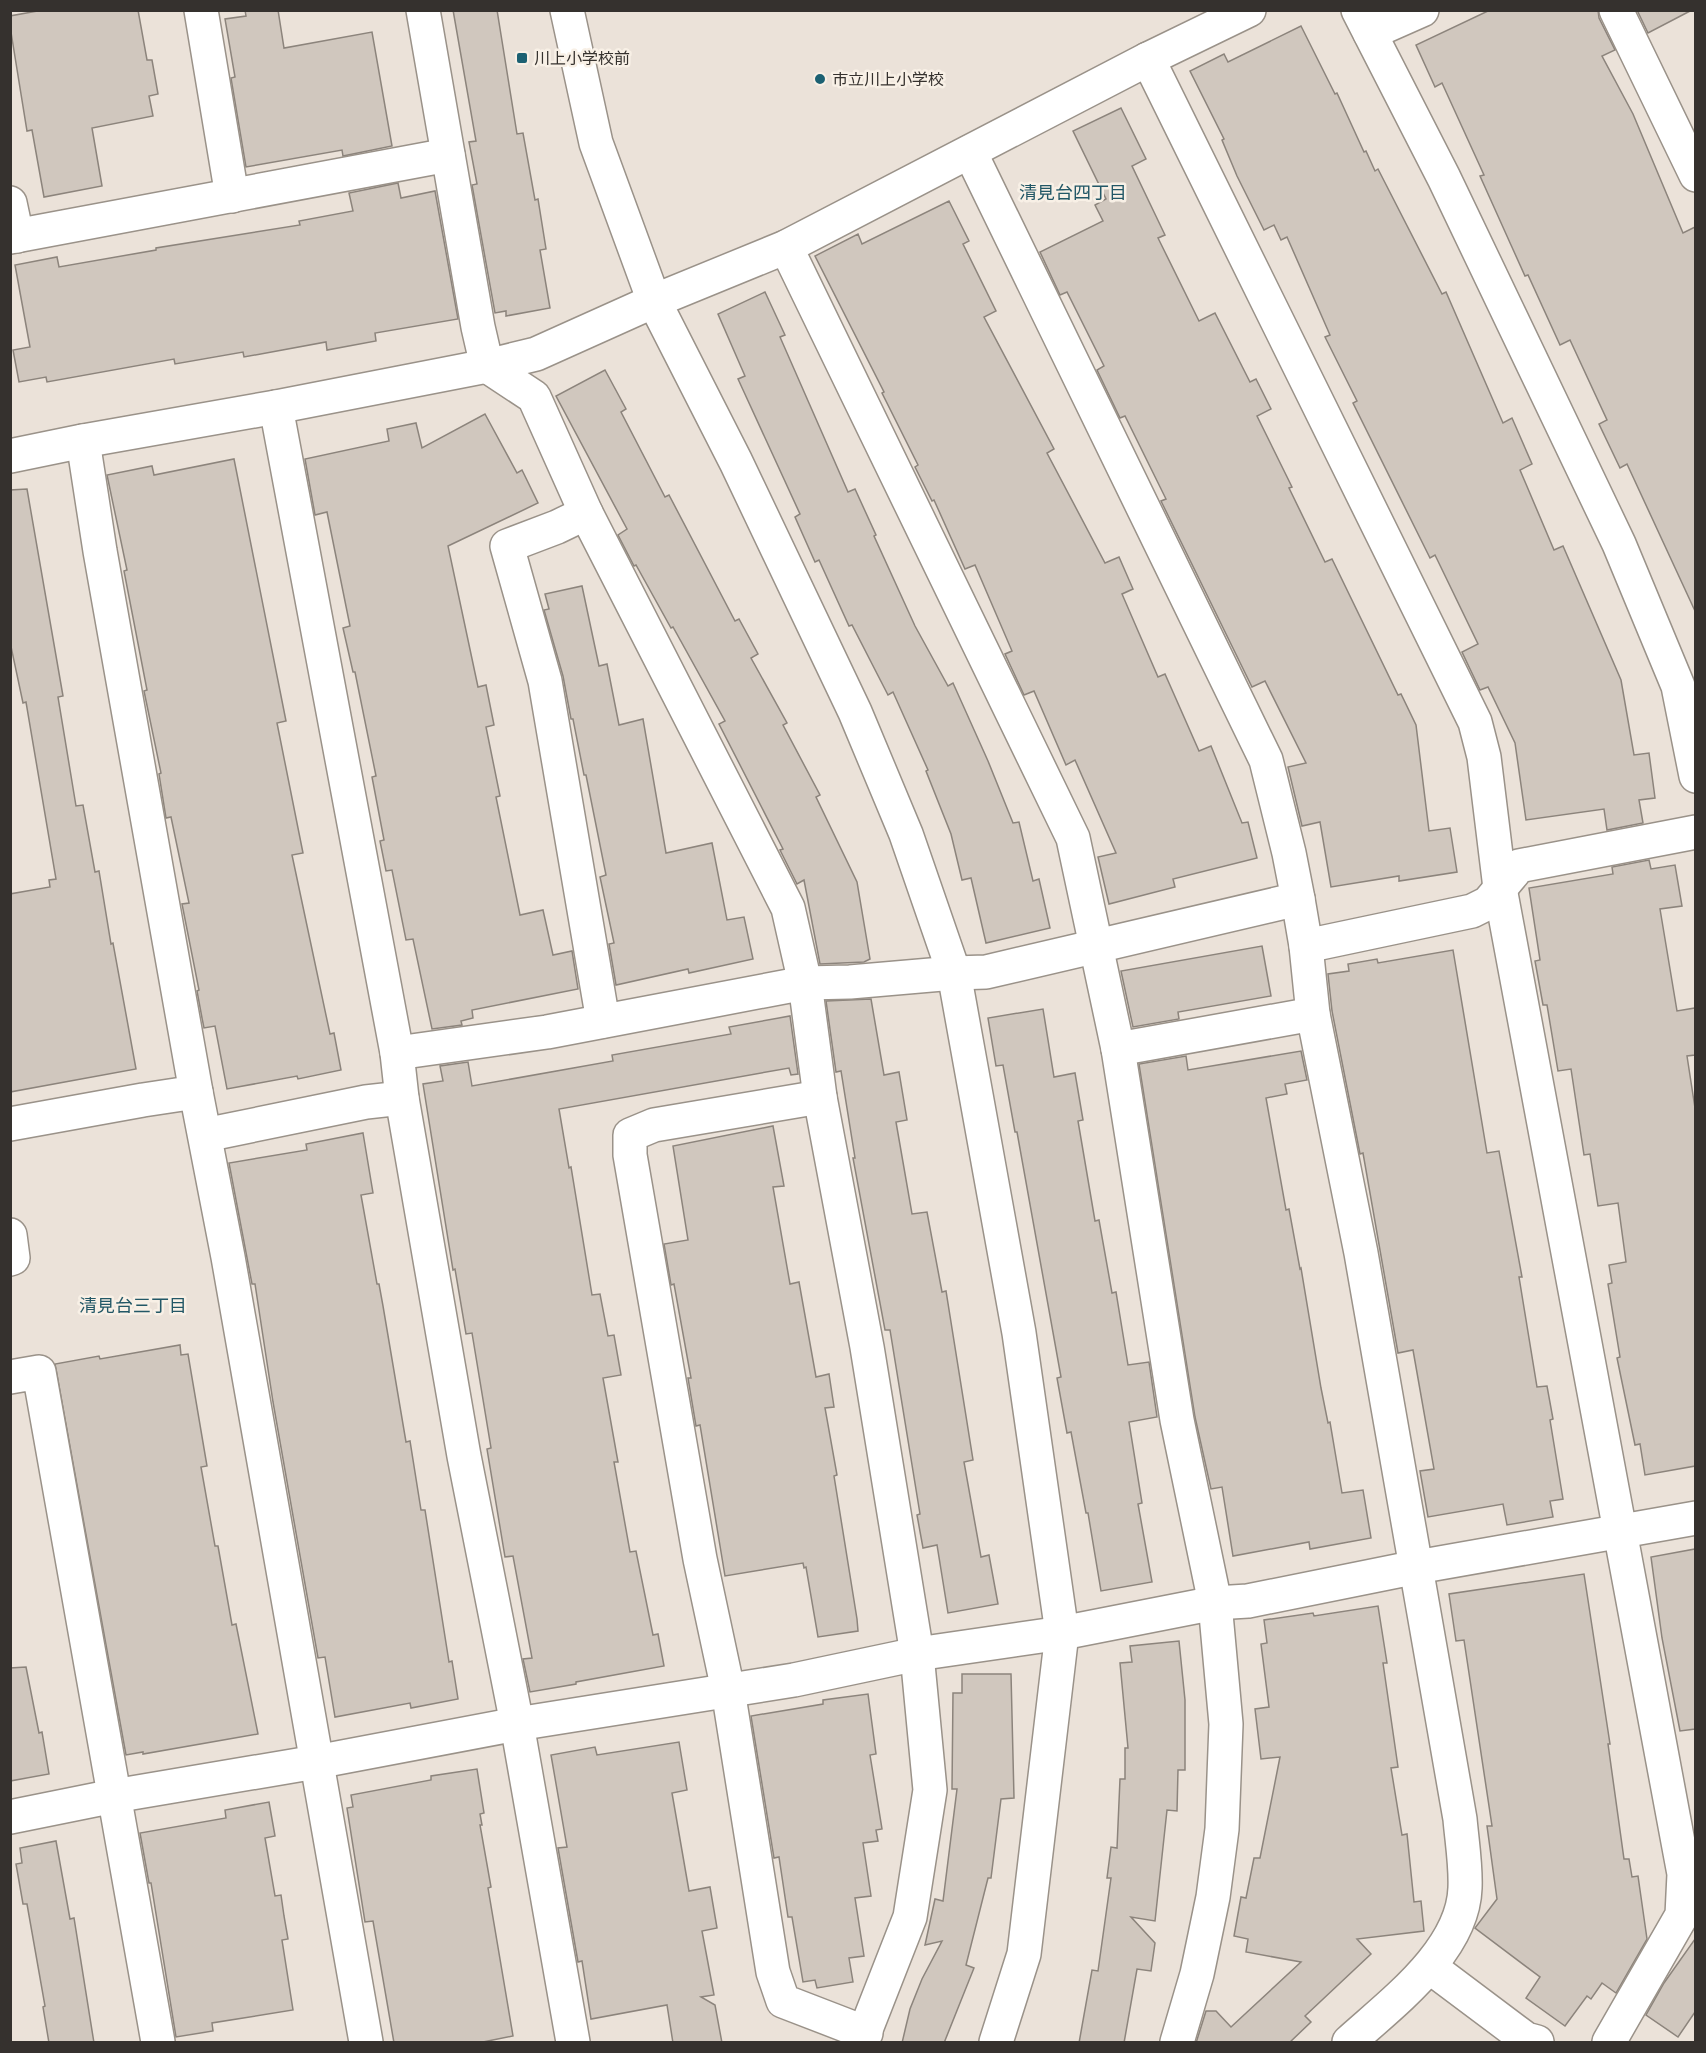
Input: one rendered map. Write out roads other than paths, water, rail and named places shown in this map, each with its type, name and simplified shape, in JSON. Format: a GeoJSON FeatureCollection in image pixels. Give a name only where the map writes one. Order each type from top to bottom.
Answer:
{"type":"FeatureCollection","features":[{"type":"Feature","properties":{"kind":"street"},"geometry":{"type":"LineString","coordinates":[[201,10],[232,196]]}},
{"type":"Feature","properties":{"kind":"street"},"geometry":{"type":"LineString","coordinates":[[423,10],[487,366],[534,396],[586,513],[788,908],[805,983],[820,1097],[867,1347],[917,1654],[930,1790],[910,1917],[864,2038],[783,2001],[773,1972],[728,1690],[698,1547],[630,1155],[630,1135],[654,1125],[820,1097]]}},
{"type":"Feature","properties":{"kind":"street"},"geometry":{"type":"LineString","coordinates":[[567,10],[596,143],[654,301],[736,462],[855,712],[906,834],[954,972],[1019,1333],[1062,1633],[1024,1954],[996,2043]]}},
{"type":"Feature","properties":{"kind":"street"},"geometry":{"type":"LineString","coordinates":[[10,456],[276,407],[487,366],[536,354],[654,301],[786,247],[1148,59],[1249,10]]}},
{"type":"Feature","properties":{"kind":"street"},"geometry":{"type":"LineString","coordinates":[[1422,10],[1364,22],[1444,178],[1619,544],[1678,686],[1695,776]]}},
{"type":"Feature","properties":{"kind":"street"},"geometry":{"type":"LineString","coordinates":[[1616,10],[1695,175]]}},
{"type":"Feature","properties":{"kind":"street"},"geometry":{"type":"LineString","coordinates":[[1148,59],[1476,722],[1484,757],[1500,888],[1684,1874],[1682,1915],[1609,2043]]}},
{"type":"Feature","properties":{"kind":"street"},"geometry":{"type":"LineString","coordinates":[[970,152],[1266,760],[1289,853],[1306,946],[1313,1014],[1361,1253],[1460,1819],[1465,1890],[1455,1931],[1430,1967],[1349,2043]]}},
{"type":"Feature","properties":{"kind":"street"},"geometry":{"type":"LineString","coordinates":[[10,203],[14,236],[448,155]]}},
{"type":"Feature","properties":{"kind":"street"},"geometry":{"type":"LineString","coordinates":[[786,247],[1073,838],[1118,1049],[1177,1420],[1215,1603],[1226,1724],[1222,1829],[1214,1897],[1197,1974],[1177,2043]]}},
{"type":"Feature","properties":{"kind":"street"},"geometry":{"type":"LineString","coordinates":[[276,407],[397,1053],[402,1098],[464,1456],[518,1724],[573,2043]]}},
{"type":"Feature","properties":{"kind":"street"},"geometry":{"type":"LineString","coordinates":[[83,441],[100,552],[366,2043]]}},
{"type":"Feature","properties":{"kind":"street"},"geometry":{"type":"LineString","coordinates":[[586,513],[507,546],[545,681],[603,1021]]}},
{"type":"Feature","properties":{"kind":"street"},"geometry":{"type":"LineString","coordinates":[[1306,946],[1472,911],[1488,903],[1519,866],[1695,832]]}},
{"type":"Feature","properties":{"kind":"street"},"geometry":{"type":"LineString","coordinates":[[397,1053],[547,1032],[805,983],[850,982],[954,972],[986,972],[1298,899]]}},
{"type":"Feature","properties":{"kind":"street"},"geometry":{"type":"LineString","coordinates":[[1118,1049],[1313,1014]]}},
{"type":"Feature","properties":{"kind":"street"},"geometry":{"type":"LineString","coordinates":[[10,1124],[196,1092]]}},
{"type":"Feature","properties":{"kind":"street"},"geometry":{"type":"LineString","coordinates":[[205,1135],[366,1102],[402,1098]]}},
{"type":"Feature","properties":{"kind":"street"},"geometry":{"type":"LineString","coordinates":[[10,1235],[13,1258],[10,1259]]}},
{"type":"Feature","properties":{"kind":"street"},"geometry":{"type":"LineString","coordinates":[[10,1377],[39,1372],[158,2043]]}},
{"type":"Feature","properties":{"kind":"street"},"geometry":{"type":"LineString","coordinates":[[10,1817],[114,1796],[316,1762],[518,1724],[794,1680],[917,1654],[1062,1633],[1215,1603],[1248,1602],[1417,1567],[1695,1518]]}},
{"type":"Feature","properties":{"kind":"street"},"geometry":{"type":"LineString","coordinates":[[1430,1967],[1526,2039],[1537,2043]]}},
{"type":"Feature","properties":{"kind":"place","name":"川上小学校前"},"geometry":{"type":"Point","coordinates":[522,58]}},
{"type":"Feature","properties":{"kind":"place","name":"市立川上小学校"},"geometry":{"type":"Point","coordinates":[820,79]}},
{"type":"Feature","properties":{"kind":"district","name":"清見台四丁目"},"geometry":{"type":"Point","coordinates":[1073,192]}},
{"type":"Feature","properties":{"kind":"district","name":"清見台三丁目"},"geometry":{"type":"Point","coordinates":[133,1305]}}]}
